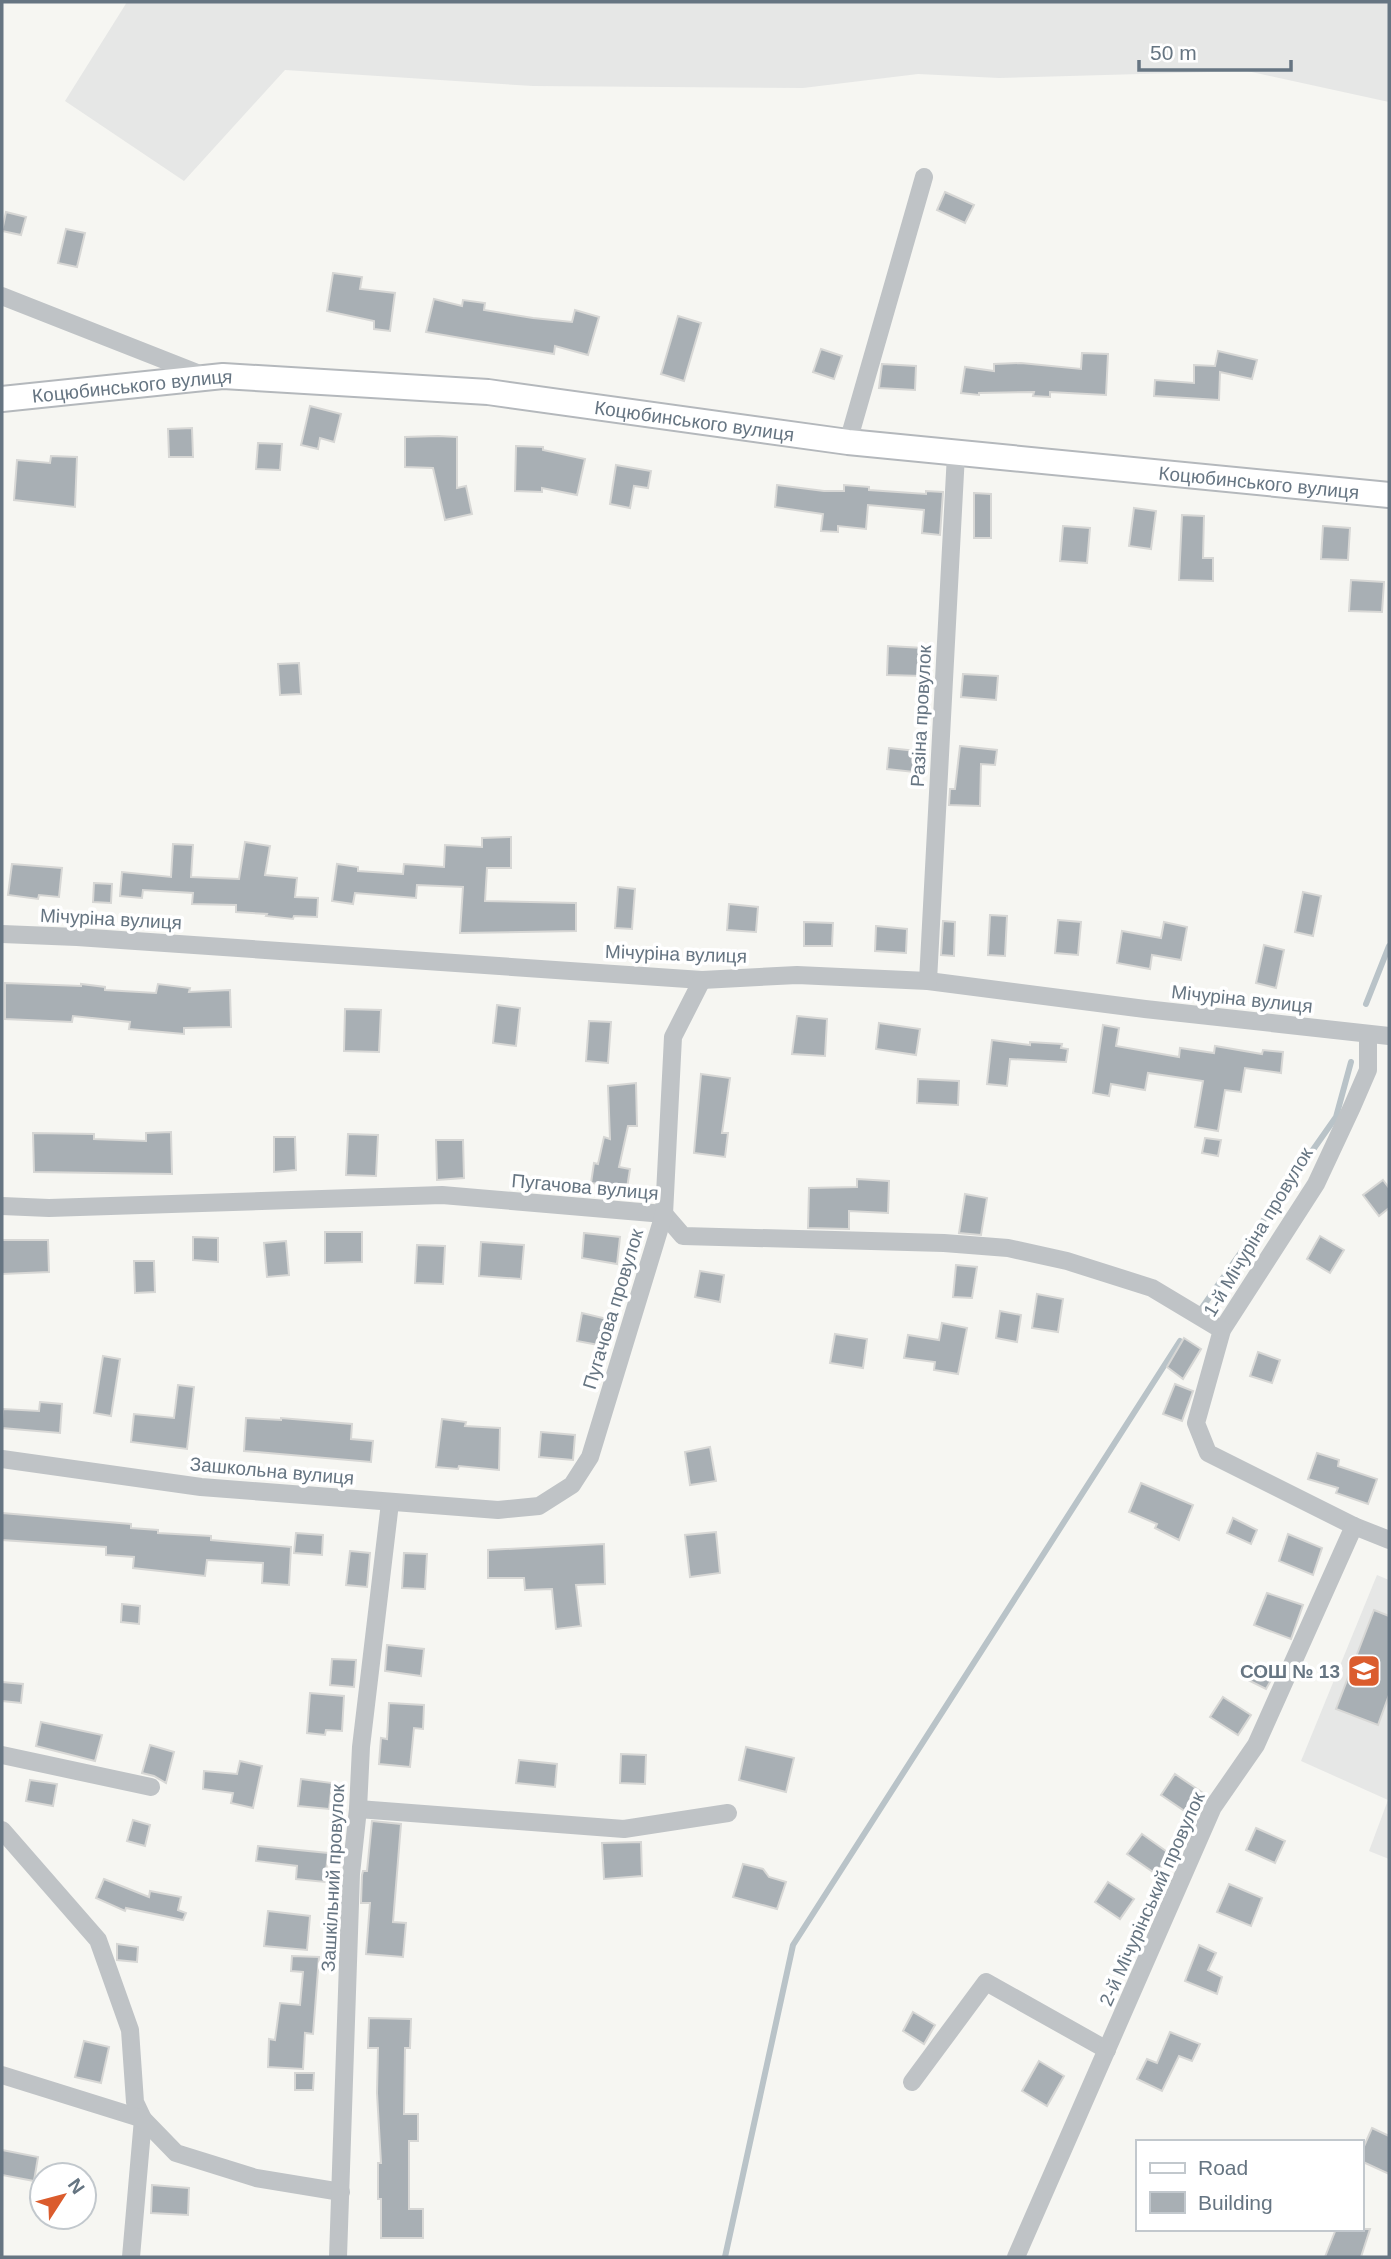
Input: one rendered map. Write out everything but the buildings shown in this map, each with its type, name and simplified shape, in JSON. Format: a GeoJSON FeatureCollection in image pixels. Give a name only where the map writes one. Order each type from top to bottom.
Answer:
{"type":"FeatureCollection","features":[{"type":"Feature","properties":{"kind":"street"},"geometry":{"type":"LineString","coordinates":[[848,442],[924,177]]}},
{"type":"Feature","properties":{"kind":"street"},"geometry":{"type":"LineString","coordinates":[[2,296],[208,377]]}},
{"type":"Feature","properties":{"kind":"street","name":"Коцюбинського вулиця"},"geometry":{"type":"LineString","coordinates":[[2,399],[223,376],[488,392],[848,442],[1389,495]]}},
{"type":"Feature","properties":{"kind":"street","name":"Разіна провулок"},"geometry":{"type":"LineString","coordinates":[[928,981],[956,454]]}},
{"type":"Feature","properties":{"kind":"street","name":"Мічуріна вулиця"},"geometry":{"type":"LineString","coordinates":[[2,934],[702,980],[797,975],[928,981],[1389,1036]]}},
{"type":"Feature","properties":{"kind":"street","name":"Пугачова провулок"},"geometry":{"type":"LineString","coordinates":[[539,1506],[572,1485],[590,1457],[664,1214],[673,1037],[702,980]]}},
{"type":"Feature","properties":{"kind":"street","name":"1-й Мічуріна провулок"},"geometry":{"type":"LineString","coordinates":[[1354,1526],[1208,1453],[1196,1423],[1222,1330],[1316,1184],[1368,1070],[1368,1035]]}},
{"type":"Feature","properties":{"kind":"street","name":"Пугачова вулиця"},"geometry":{"type":"LineString","coordinates":[[2,1206],[50,1208],[442,1195],[664,1214],[683,1236],[944,1243],[1007,1248],[1067,1261],[1152,1289],[1222,1330]]}},
{"type":"Feature","properties":{"kind":"street","name":"Зашкольна вулиця"},"geometry":{"type":"LineString","coordinates":[[2,1459],[201,1487],[498,1510],[539,1506]]}},
{"type":"Feature","properties":{"kind":"street","name":"Зашкільний провулок"},"geometry":{"type":"LineString","coordinates":[[338,2257],[351,1874],[358,1809],[360,1746],[390,1503]]}},
{"type":"Feature","properties":{"kind":"street"},"geometry":{"type":"LineString","coordinates":[[1354,1526],[1389,1541]]}},
{"type":"Feature","properties":{"kind":"street","name":"2-й Мічурінський провулок"},"geometry":{"type":"LineString","coordinates":[[1016,2257],[1213,1807],[1256,1745],[1354,1526]]}},
{"type":"Feature","properties":{"kind":"street"},"geometry":{"type":"LineString","coordinates":[[2,1755],[151,1787]]}},
{"type":"Feature","properties":{"kind":"street"},"geometry":{"type":"LineString","coordinates":[[358,1809],[624,1829],[728,1814]]}},
{"type":"Feature","properties":{"kind":"street"},"geometry":{"type":"LineString","coordinates":[[2,1830],[98,1940],[130,2030],[135,2102],[143,2119],[176,2152],[256,2178],[341,2192]]}},
{"type":"Feature","properties":{"kind":"street"},"geometry":{"type":"LineString","coordinates":[[912,2082],[986,1982],[1107,2050]]}},
{"type":"Feature","properties":{"kind":"street"},"geometry":{"type":"LineString","coordinates":[[2,2076],[143,2119]]}},
{"type":"Feature","properties":{"kind":"street"},"geometry":{"type":"LineString","coordinates":[[131,2257],[143,2119]]}},
{"type":"Feature","properties":{"kind":"shaded area"},"geometry":{"type":"Polygon","coordinates":[[[127,2],[1389,2],[1389,102],[1247,71],[999,78],[918,74],[803,88],[533,86],[285,70],[184,181],[65,101],[127,2]]]}},
{"type":"Feature","properties":{"kind":"shaded area","name":"СОШ № 13"},"geometry":{"type":"Polygon","coordinates":[[[1377,1575],[1389,1580],[1389,1859],[1369,1851],[1388,1800],[1301,1761],[1377,1575]]]}},
{"type":"Feature","properties":{"kind":"waterway"},"geometry":{"type":"LineString","coordinates":[[1366,1004],[1389,946]]}},
{"type":"Feature","properties":{"kind":"waterway"},"geometry":{"type":"LineString","coordinates":[[1199,1312],[1336,1117],[1351,1062]]}},
{"type":"Feature","properties":{"kind":"waterway"},"geometry":{"type":"LineString","coordinates":[[725,2257],[793,1945],[1180,1341]]}},
{"type":"Feature","properties":{"kind":"place","name":"СОШ № 13"},"geometry":{"type":"Point","coordinates":[1364,1671]}}]}
